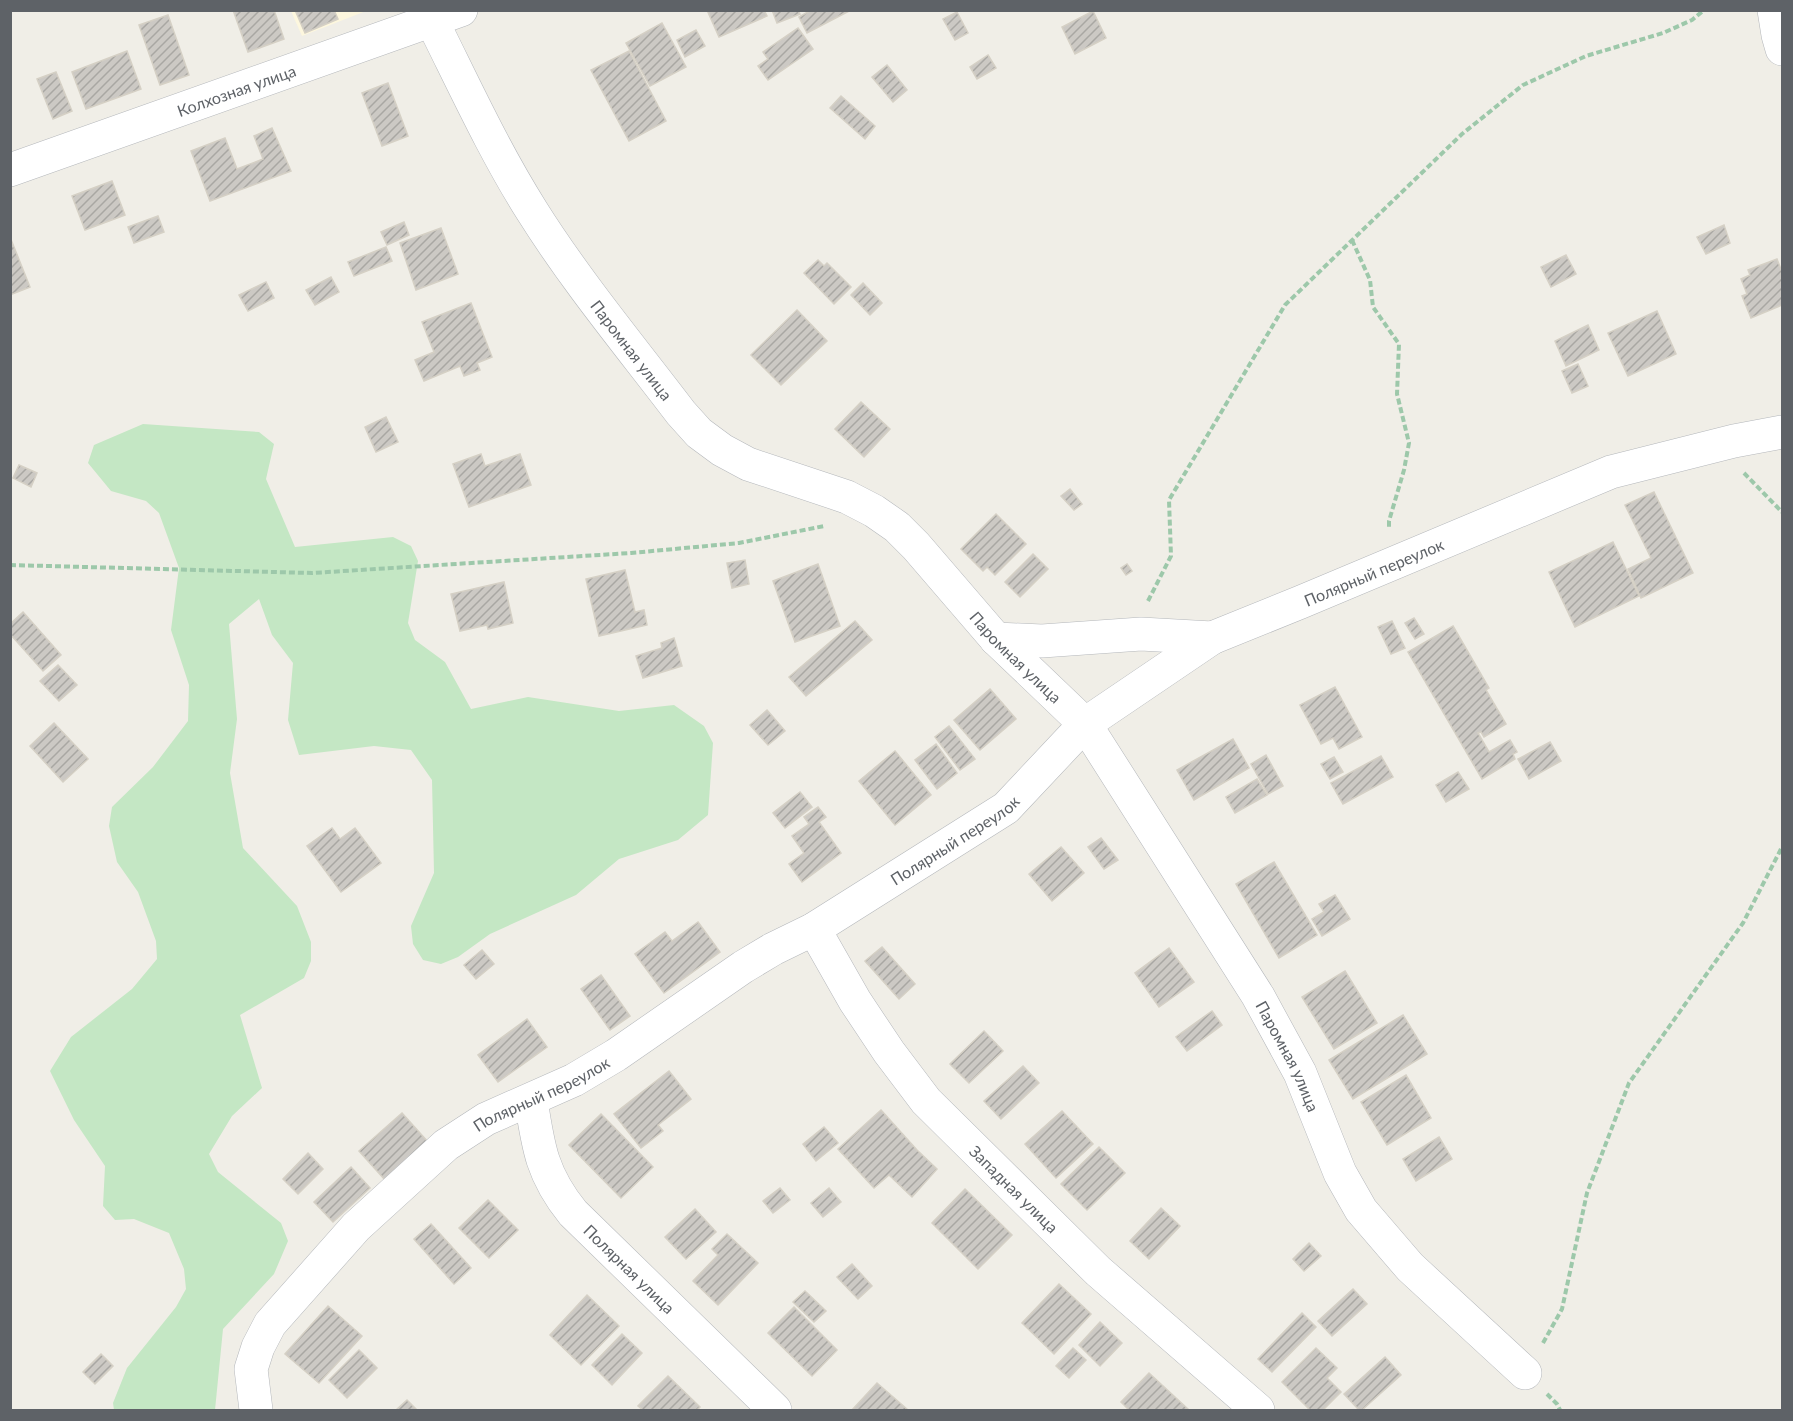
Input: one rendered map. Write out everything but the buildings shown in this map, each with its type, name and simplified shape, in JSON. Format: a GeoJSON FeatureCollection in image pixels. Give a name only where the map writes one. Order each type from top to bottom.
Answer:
{"type":"FeatureCollection","features":[{"type":"Feature","properties":{"kind":"street"},"geometry":{"type":"LineString","coordinates":[[1774,10],[1782,49]]}},
{"type":"Feature","properties":{"kind":"street","name":"Колхозная улица"},"geometry":{"type":"LineString","coordinates":[[10,170],[447,16]]}},
{"type":"Feature","properties":{"kind":"street","name":"Паромная улица"},"geometry":{"type":"LineString","coordinates":[[447,16],[502,161],[531,211],[563,258],[681,412],[699,433],[722,450],[748,464],[847,497],[874,511],[897,527],[996,639],[1085,724],[1258,996],[1300,1073],[1340,1173],[1361,1210],[1410,1267],[1526,1373]]}},
{"type":"Feature","properties":{"kind":"street","name":"Полярный переулок"},"geometry":{"type":"LineString","coordinates":[[256,1410],[251,1369],[258,1347],[270,1324],[356,1227],[446,1145],[486,1119],[574,1080],[616,1055],[742,967],[814,929],[1006,808],[1085,724],[1212,638],[1611,472],[1734,441],[1782,432]]}},
{"type":"Feature","properties":{"kind":"street"},"geometry":{"type":"LineString","coordinates":[[996,639],[1041,641],[1141,634],[1212,638]]}},
{"type":"Feature","properties":{"kind":"street","name":"Западная улица"},"geometry":{"type":"LineString","coordinates":[[814,929],[866,1018],[926,1101],[1098,1271],[1258,1410]]}},
{"type":"Feature","properties":{"kind":"street","name":"Полярная улица"},"geometry":{"type":"LineString","coordinates":[[531,1100],[542,1158],[549,1179],[560,1197],[573,1213],[774,1410]]}},
{"type":"Feature","properties":{"kind":"path"},"geometry":{"type":"LineString","coordinates":[[1141,634],[1149,596],[1171,556],[1169,500],[1285,305],[1462,134],[1523,85],[1586,56],[1663,33],[1692,20],[1704,10]]}},
{"type":"Feature","properties":{"kind":"path"},"geometry":{"type":"LineString","coordinates":[[1352,240],[1370,280],[1373,307],[1400,344],[1397,394],[1409,443],[1404,470],[1389,521],[1391,564]]}},
{"type":"Feature","properties":{"kind":"path"},"geometry":{"type":"LineString","coordinates":[[10,565],[312,573],[642,552],[739,543],[826,526]]}},
{"type":"Feature","properties":{"kind":"path"},"geometry":{"type":"LineString","coordinates":[[1526,1373],[1562,1309],[1587,1193],[1629,1083],[1743,923],[1782,847]]}},
{"type":"Feature","properties":{"kind":"shaded area"},"geometry":{"type":"Polygon","coordinates":[[[291,11],[366,11],[302,36],[291,11]]]}},
{"type":"Feature","properties":{"kind":"green space"},"geometry":{"type":"Polygon","coordinates":[[[143,424],[259,432],[274,444],[266,479],[295,547],[393,537],[411,546],[418,561],[408,623],[415,640],[445,662],[471,709],[528,697],[619,711],[674,705],[704,726],[713,743],[708,815],[678,840],[619,859],[576,895],[490,934],[458,957],[441,964],[423,960],[413,944],[411,926],[434,873],[432,780],[411,750],[374,746],[299,755],[288,720],[293,663],[272,635],[259,599],[229,624],[237,719],[230,773],[243,848],[297,906],[311,942],[311,961],[304,978],[240,1015],[262,1088],[232,1116],[209,1154],[218,1172],[281,1223],[288,1241],[274,1274],[223,1329],[215,1410],[114,1410],[113,1403],[127,1368],[176,1307],[186,1289],[184,1269],[169,1233],[134,1219],[115,1220],[103,1206],[105,1166],[74,1120],[50,1071],[71,1037],[132,989],[157,959],[156,941],[138,892],[117,862],[109,826],[112,807],[153,767],[188,721],[189,685],[171,630],[179,568],[159,513],[146,501],[111,491],[88,463],[94,445],[143,424]]]}}]}
